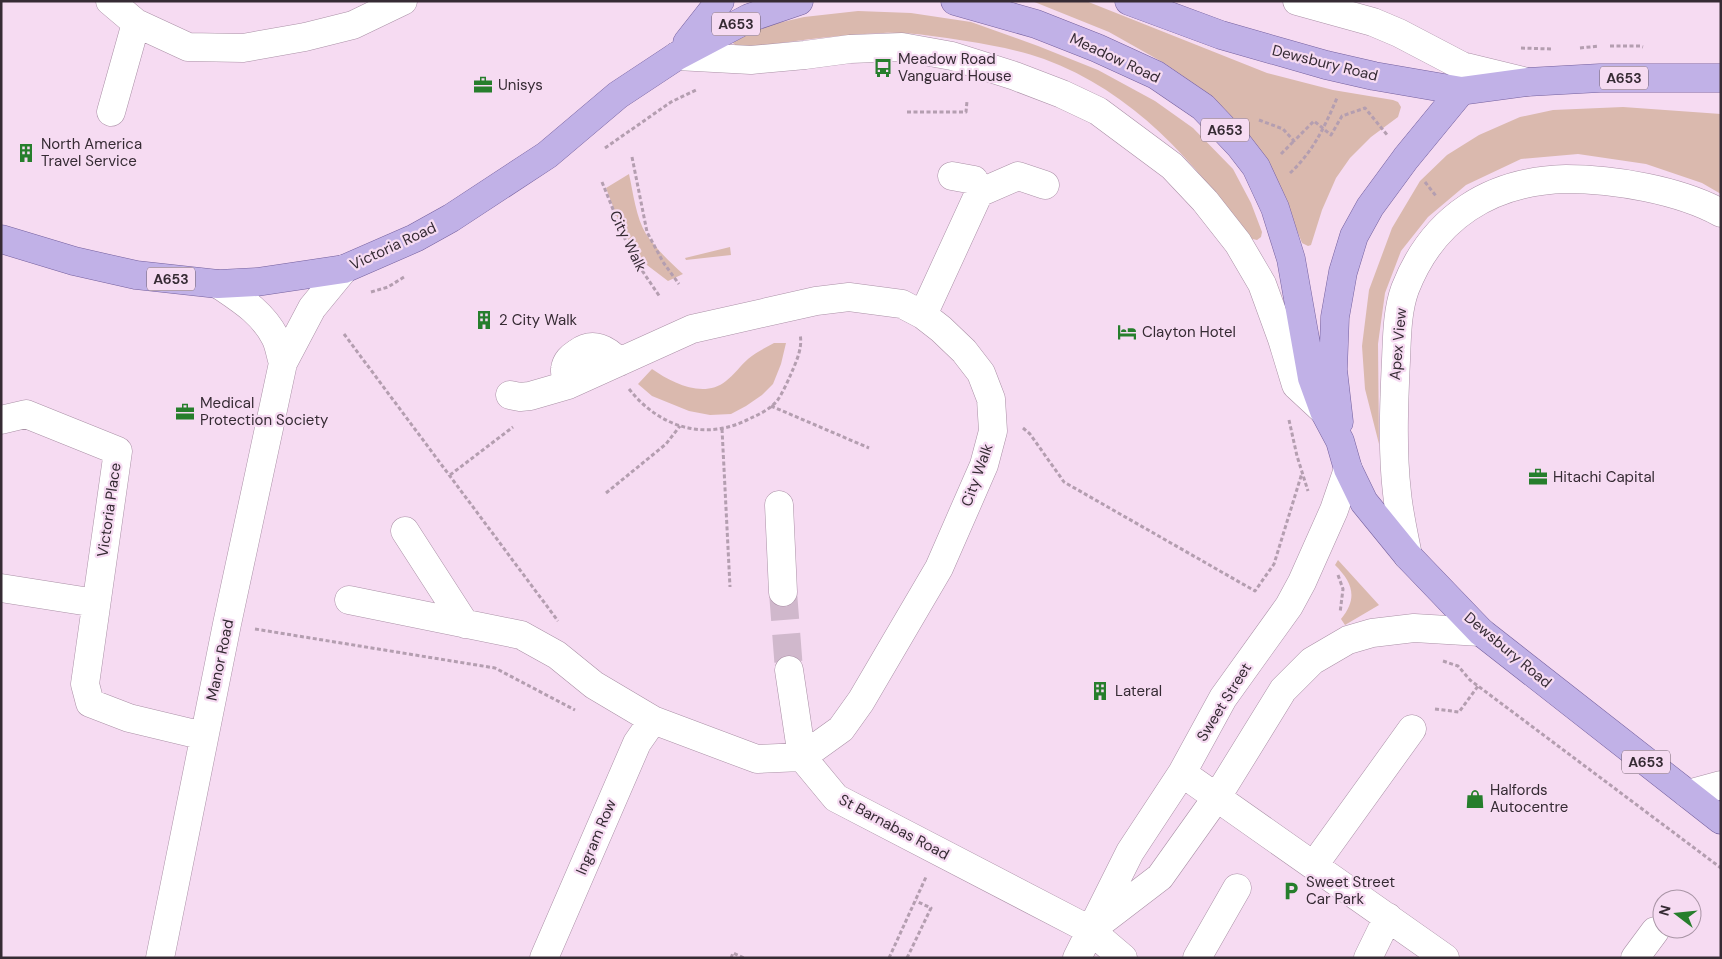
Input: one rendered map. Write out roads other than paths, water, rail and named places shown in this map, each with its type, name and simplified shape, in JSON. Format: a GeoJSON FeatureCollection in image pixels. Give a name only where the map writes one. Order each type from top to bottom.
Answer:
{"type":"FeatureCollection","features":[{"type":"Feature","properties":{"kind":"main road","name":"A653"},"geometry":{"type":"LineString","coordinates":[[677,56],[720,1]]}},
{"type":"Feature","properties":{"kind":"main road","name":"A653"},"geometry":{"type":"LineString","coordinates":[[677,56],[749,18],[799,1]]}},
{"type":"Feature","properties":{"kind":"main road","name":"Meadow Road"},"geometry":{"type":"LineString","coordinates":[[955,1],[1036,24],[1097,48],[1156,75],[1203,107],[1239,145],[1256,167],[1275,208],[1291,259],[1312,378],[1324,412],[1340,441]]}},
{"type":"Feature","properties":{"kind":"main road","name":"Dewsbury Road"},"geometry":{"type":"LineString","coordinates":[[1144,4],[1221,35],[1346,70],[1461,91],[1527,82],[1600,78],[1721,78]]}},
{"type":"Feature","properties":{"kind":"main road","name":"Victoria Road"},"geometry":{"type":"LineString","coordinates":[[1,239],[74,261],[136,275],[218,284],[257,282],[344,269],[415,238],[451,218],[548,155],[618,95],[677,56]]}},
{"type":"Feature","properties":{"kind":"main road","name":"A653"},"geometry":{"type":"LineString","coordinates":[[1340,441],[1339,413],[1333,370],[1335,317],[1343,272],[1354,236],[1375,200],[1406,158],[1461,91]]}},
{"type":"Feature","properties":{"kind":"main road","name":"Dewsbury Road"},"geometry":{"type":"LineString","coordinates":[[1340,441],[1348,469],[1364,502],[1408,556],[1481,632],[1721,820]]}},
{"type":"Feature","properties":{"kind":"street"},"geometry":{"type":"LineString","coordinates":[[110,1],[136,23],[188,47],[243,48],[305,37],[353,25],[403,1]]}},
{"type":"Feature","properties":{"kind":"street","name":"Dewsbury Road"},"geometry":{"type":"LineString","coordinates":[[1297,1],[1373,22],[1399,33],[1462,66],[1527,82]]}},
{"type":"Feature","properties":{"kind":"street"},"geometry":{"type":"LineString","coordinates":[[111,112],[136,23]]}},
{"type":"Feature","properties":{"kind":"street"},"geometry":{"type":"LineString","coordinates":[[677,56],[751,60],[806,56],[850,49],[902,47],[952,56],[1062,94],[1098,111],[1172,166],[1205,201],[1238,243],[1262,284],[1296,385],[1324,412]]}},
{"type":"Feature","properties":{"kind":"street"},"geometry":{"type":"LineString","coordinates":[[952,176],[974,180],[979,194]]}},
{"type":"Feature","properties":{"kind":"street"},"geometry":{"type":"LineString","coordinates":[[923,315],[979,194],[1018,176],[1045,185]]}},
{"type":"Feature","properties":{"kind":"street","name":"Apex View"},"geometry":{"type":"LineString","coordinates":[[1408,556],[1397,493],[1394,391],[1399,310],[1405,290],[1417,264],[1436,235],[1454,218],[1472,205],[1499,190],[1546,180],[1598,180],[1627,183],[1687,199],[1721,213]]}},
{"type":"Feature","properties":{"kind":"street","name":"Manor Road"},"geometry":{"type":"LineString","coordinates":[[160,958],[227,624],[283,363],[312,308],[344,269]]}},
{"type":"Feature","properties":{"kind":"street","name":"Manor Road"},"geometry":{"type":"LineString","coordinates":[[218,284],[258,312],[275,338],[283,363]]}},
{"type":"Feature","properties":{"kind":"street","name":"City Walk"},"geometry":{"type":"LineString","coordinates":[[510,395],[520,398],[568,385],[692,329],[794,306],[849,296],[902,304],[923,315],[964,351],[981,373],[991,399],[993,431],[984,465],[939,568],[862,701],[841,729],[802,757]]}},
{"type":"Feature","properties":{"kind":"street","name":"Victoria Place"},"geometry":{"type":"LineString","coordinates":[[1,420],[26,414],[118,451],[85,684],[90,703],[129,718],[204,736]]}},
{"type":"Feature","properties":{"kind":"street","name":"Sweet Street"},"geometry":{"type":"LineString","coordinates":[[1077,958],[1130,852],[1182,773],[1223,698],[1298,590],[1334,510],[1348,469]]}},
{"type":"Feature","properties":{"kind":"street"},"geometry":{"type":"LineString","coordinates":[[779,505],[783,592]]}},
{"type":"Feature","properties":{"kind":"street"},"geometry":{"type":"LineString","coordinates":[[405,531],[465,624]]}},
{"type":"Feature","properties":{"kind":"street"},"geometry":{"type":"LineString","coordinates":[[1,588],[96,603]]}},
{"type":"Feature","properties":{"kind":"street"},"geometry":{"type":"LineString","coordinates":[[348,600],[521,635],[557,655],[594,686],[653,720],[757,759],[802,757],[789,670]]}},
{"type":"Feature","properties":{"kind":"street","name":"Sweet Street"},"geometry":{"type":"LineString","coordinates":[[1090,930],[1160,877],[1217,798],[1283,690],[1312,660],[1348,640],[1372,633],[1414,628],[1481,632]]}},
{"type":"Feature","properties":{"kind":"street","name":"Ingram Row"},"geometry":{"type":"LineString","coordinates":[[544,958],[636,743],[653,720]]}},
{"type":"Feature","properties":{"kind":"street"},"geometry":{"type":"LineString","coordinates":[[1314,865],[1412,729]]}},
{"type":"Feature","properties":{"kind":"street","name":"St Barnabas Road"},"geometry":{"type":"LineString","coordinates":[[802,757],[836,798],[1090,930],[1123,958]]}},
{"type":"Feature","properties":{"kind":"street"},"geometry":{"type":"LineString","coordinates":[[1182,773],[1445,958]]}},
{"type":"Feature","properties":{"kind":"street"},"geometry":{"type":"LineString","coordinates":[[1688,794],[1721,786]]}},
{"type":"Feature","properties":{"kind":"street"},"geometry":{"type":"LineString","coordinates":[[1197,958],[1237,888]]}},
{"type":"Feature","properties":{"kind":"street"},"geometry":{"type":"LineString","coordinates":[[1368,958],[1388,918]]}},
{"type":"Feature","properties":{"kind":"street"},"geometry":{"type":"LineString","coordinates":[[1635,958],[1652,935]]}},
{"type":"Feature","properties":{"kind":"tunnel"},"geometry":{"type":"LineString","coordinates":[[783,592],[789,670]]}},
{"type":"Feature","properties":{"kind":"place","name":"Meadow Road Vanguard House"},"geometry":{"type":"Point","coordinates":[883,68]}},
{"type":"Feature","properties":{"kind":"place","name":"Unisys"},"geometry":{"type":"Point","coordinates":[483,85]}},
{"type":"Feature","properties":{"kind":"place","name":"North America Travel Service"},"geometry":{"type":"Point","coordinates":[26,153]}},
{"type":"Feature","properties":{"kind":"place","name":"2 City Walk"},"geometry":{"type":"Point","coordinates":[484,320]}},
{"type":"Feature","properties":{"kind":"place","name":"Clayton Hotel"},"geometry":{"type":"Point","coordinates":[1127,332]}},
{"type":"Feature","properties":{"kind":"place","name":"Medical Protection Society"},"geometry":{"type":"Point","coordinates":[185,412]}},
{"type":"Feature","properties":{"kind":"place","name":"Hitachi Capital"},"geometry":{"type":"Point","coordinates":[1538,477]}},
{"type":"Feature","properties":{"kind":"place","name":"Lateral"},"geometry":{"type":"Point","coordinates":[1100,691]}},
{"type":"Feature","properties":{"kind":"place","name":"Halfords Autocentre"},"geometry":{"type":"Point","coordinates":[1475,799]}},
{"type":"Feature","properties":{"kind":"place","name":"Sweet Street Car Park"},"geometry":{"type":"Point","coordinates":[1291,891]}}]}
